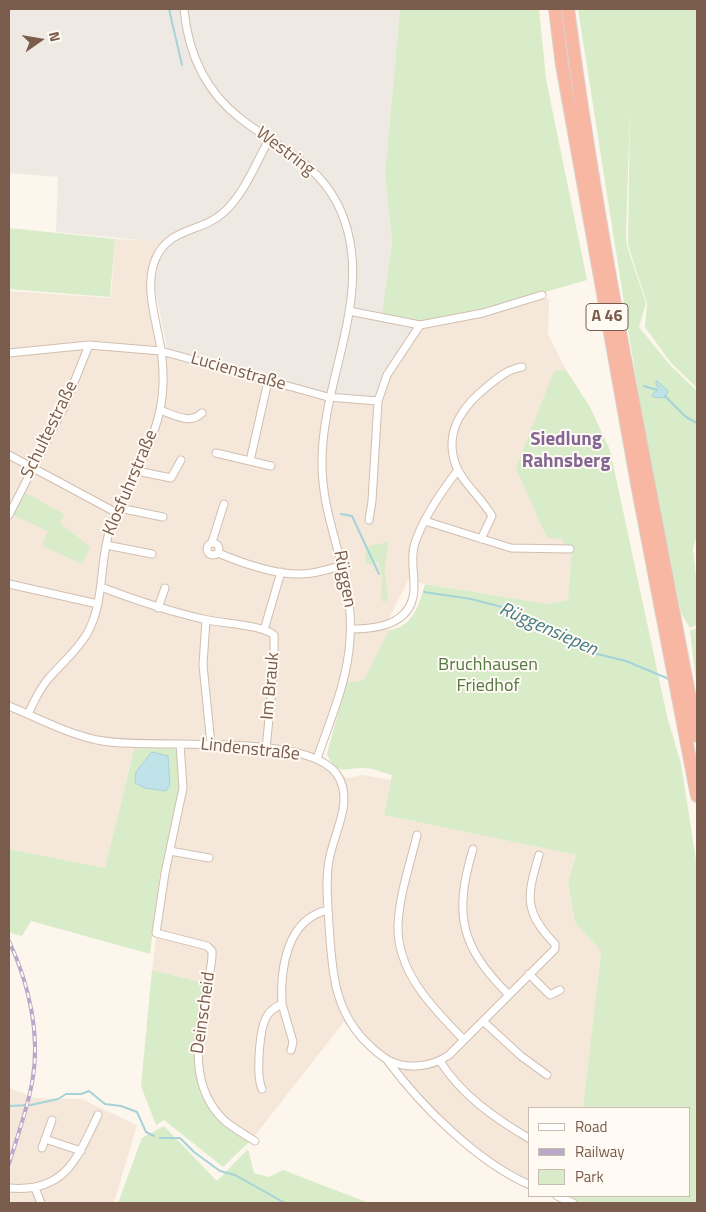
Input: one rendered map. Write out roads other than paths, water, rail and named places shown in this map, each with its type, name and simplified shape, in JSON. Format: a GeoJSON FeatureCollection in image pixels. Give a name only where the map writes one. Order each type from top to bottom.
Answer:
{"type":"FeatureCollection","features":[{"type":"Feature","properties":{"kind":"highway","name":"A 46"},"geometry":{"type":"LineString","coordinates":[[556,9],[562,65],[688,720],[697,796]]}},
{"type":"Feature","properties":{"kind":"highway","name":"A 46"},"geometry":{"type":"LineString","coordinates":[[568,9],[583,117],[649,487],[669,623]]}},
{"type":"Feature","properties":{"kind":"highway","name":"A 46"},"geometry":{"type":"LineString","coordinates":[[688,720],[697,736]]}},
{"type":"Feature","properties":{"kind":"street","name":"Westring"},"geometry":{"type":"LineString","coordinates":[[184,9],[192,51],[212,90],[234,113],[310,167],[324,184],[341,212],[348,235],[352,259],[349,311],[328,397]]}},
{"type":"Feature","properties":{"kind":"street","name":"Klosfuhrstraße"},"geometry":{"type":"LineString","coordinates":[[28,714],[48,678],[82,641],[94,619],[101,588],[106,545],[118,510],[152,436],[160,410],[161,351],[151,287],[151,275],[156,258],[164,246],[177,234],[214,219],[228,208],[245,185],[270,138]]}},
{"type":"Feature","properties":{"kind":"street"},"geometry":{"type":"LineString","coordinates":[[349,311],[420,325],[483,313],[542,295]]}},
{"type":"Feature","properties":{"kind":"street"},"geometry":{"type":"LineString","coordinates":[[369,520],[378,402],[387,375],[420,325]]}},
{"type":"Feature","properties":{"kind":"street","name":"Lucienstraße"},"geometry":{"type":"LineString","coordinates":[[9,353],[89,345],[161,351],[328,397],[378,402]]}},
{"type":"Feature","properties":{"kind":"street","name":"Schultestraße"},"geometry":{"type":"LineString","coordinates":[[9,515],[65,405],[89,345]]}},
{"type":"Feature","properties":{"kind":"street"},"geometry":{"type":"LineString","coordinates":[[481,539],[492,516],[458,470],[453,453],[453,435],[463,410],[503,374],[512,369],[522,367]]}},
{"type":"Feature","properties":{"kind":"street"},"geometry":{"type":"LineString","coordinates":[[250,462],[268,381]]}},
{"type":"Feature","properties":{"kind":"street","name":"Rüggen"},"geometry":{"type":"LineString","coordinates":[[317,758],[346,669],[351,629],[350,603],[343,565],[331,522],[322,478],[322,444],[328,397]]}},
{"type":"Feature","properties":{"kind":"street","name":"Klosfuhrstraße"},"geometry":{"type":"LineString","coordinates":[[160,410],[190,420],[202,413]]}},
{"type":"Feature","properties":{"kind":"street"},"geometry":{"type":"LineString","coordinates":[[216,453],[271,466]]}},
{"type":"Feature","properties":{"kind":"street"},"geometry":{"type":"LineString","coordinates":[[9,455],[118,510],[163,517]]}},
{"type":"Feature","properties":{"kind":"street"},"geometry":{"type":"LineString","coordinates":[[137,471],[171,478],[181,460]]}},
{"type":"Feature","properties":{"kind":"street"},"geometry":{"type":"LineString","coordinates":[[351,629],[385,626],[396,620],[407,609],[414,590],[413,550],[425,521],[442,491],[458,470]]}},
{"type":"Feature","properties":{"kind":"street"},"geometry":{"type":"LineString","coordinates":[[224,504],[212,542],[207,547],[212,555],[218,553],[280,572],[310,574],[343,565]]}},
{"type":"Feature","properties":{"kind":"street"},"geometry":{"type":"LineString","coordinates":[[425,521],[514,549],[570,549]]}},
{"type":"Feature","properties":{"kind":"street"},"geometry":{"type":"LineString","coordinates":[[106,545],[152,554]]}},
{"type":"Feature","properties":{"kind":"street","name":"Im Brauk"},"geometry":{"type":"LineString","coordinates":[[264,630],[280,572]]}},
{"type":"Feature","properties":{"kind":"street"},"geometry":{"type":"LineString","coordinates":[[9,584],[98,604]]}},
{"type":"Feature","properties":{"kind":"street","name":"Im Brauk"},"geometry":{"type":"LineString","coordinates":[[101,588],[158,608],[206,620],[272,632],[275,638],[266,749]]}},
{"type":"Feature","properties":{"kind":"street"},"geometry":{"type":"LineString","coordinates":[[158,608],[165,588]]}},
{"type":"Feature","properties":{"kind":"street"},"geometry":{"type":"LineString","coordinates":[[206,620],[204,665],[211,744]]}},
{"type":"Feature","properties":{"kind":"street","name":"Lindenstraße"},"geometry":{"type":"LineString","coordinates":[[9,706],[71,733],[98,740],[211,744],[266,749],[317,758],[336,774],[344,798],[341,818],[328,861],[328,910],[337,994],[350,1022],[368,1044],[387,1059]]}},
{"type":"Feature","properties":{"kind":"street"},"geometry":{"type":"LineString","coordinates":[[180,744],[183,788],[170,851],[209,858]]}},
{"type":"Feature","properties":{"kind":"street"},"geometry":{"type":"LineString","coordinates":[[417,835],[400,908],[400,943],[409,969],[422,993],[464,1040]]}},
{"type":"Feature","properties":{"kind":"street"},"geometry":{"type":"LineString","coordinates":[[472,849],[462,894],[464,926],[476,957],[488,973],[510,995]]}},
{"type":"Feature","properties":{"kind":"street","name":"Deinscheid"},"geometry":{"type":"LineString","coordinates":[[170,851],[156,933],[207,946],[212,951],[198,1040],[198,1060],[202,1085],[208,1100],[219,1114],[254,1141]]}},
{"type":"Feature","properties":{"kind":"street"},"geometry":{"type":"LineString","coordinates":[[387,1059],[413,1066],[440,1061],[484,1022],[556,948],[537,923],[531,904],[530,889],[539,855]]}},
{"type":"Feature","properties":{"kind":"street"},"geometry":{"type":"LineString","coordinates":[[291,1050],[293,1042],[282,1004],[285,961],[293,936],[307,920],[317,913],[328,910]]}},
{"type":"Feature","properties":{"kind":"street"},"geometry":{"type":"LineString","coordinates":[[532,972],[550,995],[560,990]]}},
{"type":"Feature","properties":{"kind":"street"},"geometry":{"type":"LineString","coordinates":[[262,1089],[258,1077],[264,1024],[270,1013],[282,1004]]}},
{"type":"Feature","properties":{"kind":"street"},"geometry":{"type":"LineString","coordinates":[[484,1022],[516,1053],[547,1075]]}},
{"type":"Feature","properties":{"kind":"street"},"geometry":{"type":"LineString","coordinates":[[387,1059],[413,1092],[468,1145],[487,1161],[528,1183]]}},
{"type":"Feature","properties":{"kind":"street"},"geometry":{"type":"LineString","coordinates":[[440,1061],[454,1082],[472,1099],[528,1138]]}},
{"type":"Feature","properties":{"kind":"street"},"geometry":{"type":"LineString","coordinates":[[9,1188],[36,1188],[59,1178],[75,1161],[98,1115]]}},
{"type":"Feature","properties":{"kind":"street"},"geometry":{"type":"LineString","coordinates":[[42,1148],[52,1120]]}},
{"type":"Feature","properties":{"kind":"street"},"geometry":{"type":"LineString","coordinates":[[45,1139],[81,1151]]}},
{"type":"Feature","properties":{"kind":"street"},"geometry":{"type":"LineString","coordinates":[[36,1188],[41,1203]]}},
{"type":"Feature","properties":{"kind":"street"},"geometry":{"type":"LineString","coordinates":[[560,1197],[573,1202]]}},
{"type":"Feature","properties":{"kind":"water"},"geometry":{"type":"Polygon","coordinates":[[[657,381],[668,391],[665,398],[653,397],[652,395],[658,388],[657,381]]]}},
{"type":"Feature","properties":{"kind":"water"},"geometry":{"type":"Polygon","coordinates":[[[152,752],[168,756],[170,785],[166,791],[145,788],[135,783],[136,772],[152,752]]]}},
{"type":"Feature","properties":{"kind":"waterway"},"geometry":{"type":"LineString","coordinates":[[169,9],[182,65]]}},
{"type":"Feature","properties":{"kind":"waterway"},"geometry":{"type":"LineString","coordinates":[[644,386],[657,390]]}},
{"type":"Feature","properties":{"kind":"waterway"},"geometry":{"type":"LineString","coordinates":[[665,396],[686,417],[697,423]]}},
{"type":"Feature","properties":{"kind":"waterway"},"geometry":{"type":"LineString","coordinates":[[341,514],[352,516],[379,574]]}},
{"type":"Feature","properties":{"kind":"waterway","name":"Rüggensiepen"},"geometry":{"type":"LineString","coordinates":[[424,592],[471,599],[506,608],[577,643],[589,652],[626,661],[669,679]]}},
{"type":"Feature","properties":{"kind":"waterway"},"geometry":{"type":"LineString","coordinates":[[9,1106],[31,1105],[58,1099],[66,1094],[81,1094],[89,1091],[105,1104],[121,1106],[137,1112],[146,1132],[154,1136]]}},
{"type":"Feature","properties":{"kind":"waterway"},"geometry":{"type":"LineString","coordinates":[[160,1138],[180,1138],[194,1152],[220,1171],[235,1175],[285,1203]]}},
{"type":"Feature","properties":{"kind":"railway"},"geometry":{"type":"LineString","coordinates":[[9,941],[27,992],[34,1028],[35,1047],[30,1093],[9,1164]]}},
{"type":"Feature","properties":{"kind":"district","name":"Siedlung Rahnsberg"},"geometry":{"type":"Point","coordinates":[566,451]}},
{"type":"Feature","properties":{"kind":"park label","name":"Bruchhausen Friedhof"},"geometry":{"type":"Point","coordinates":[488,676]}}]}
